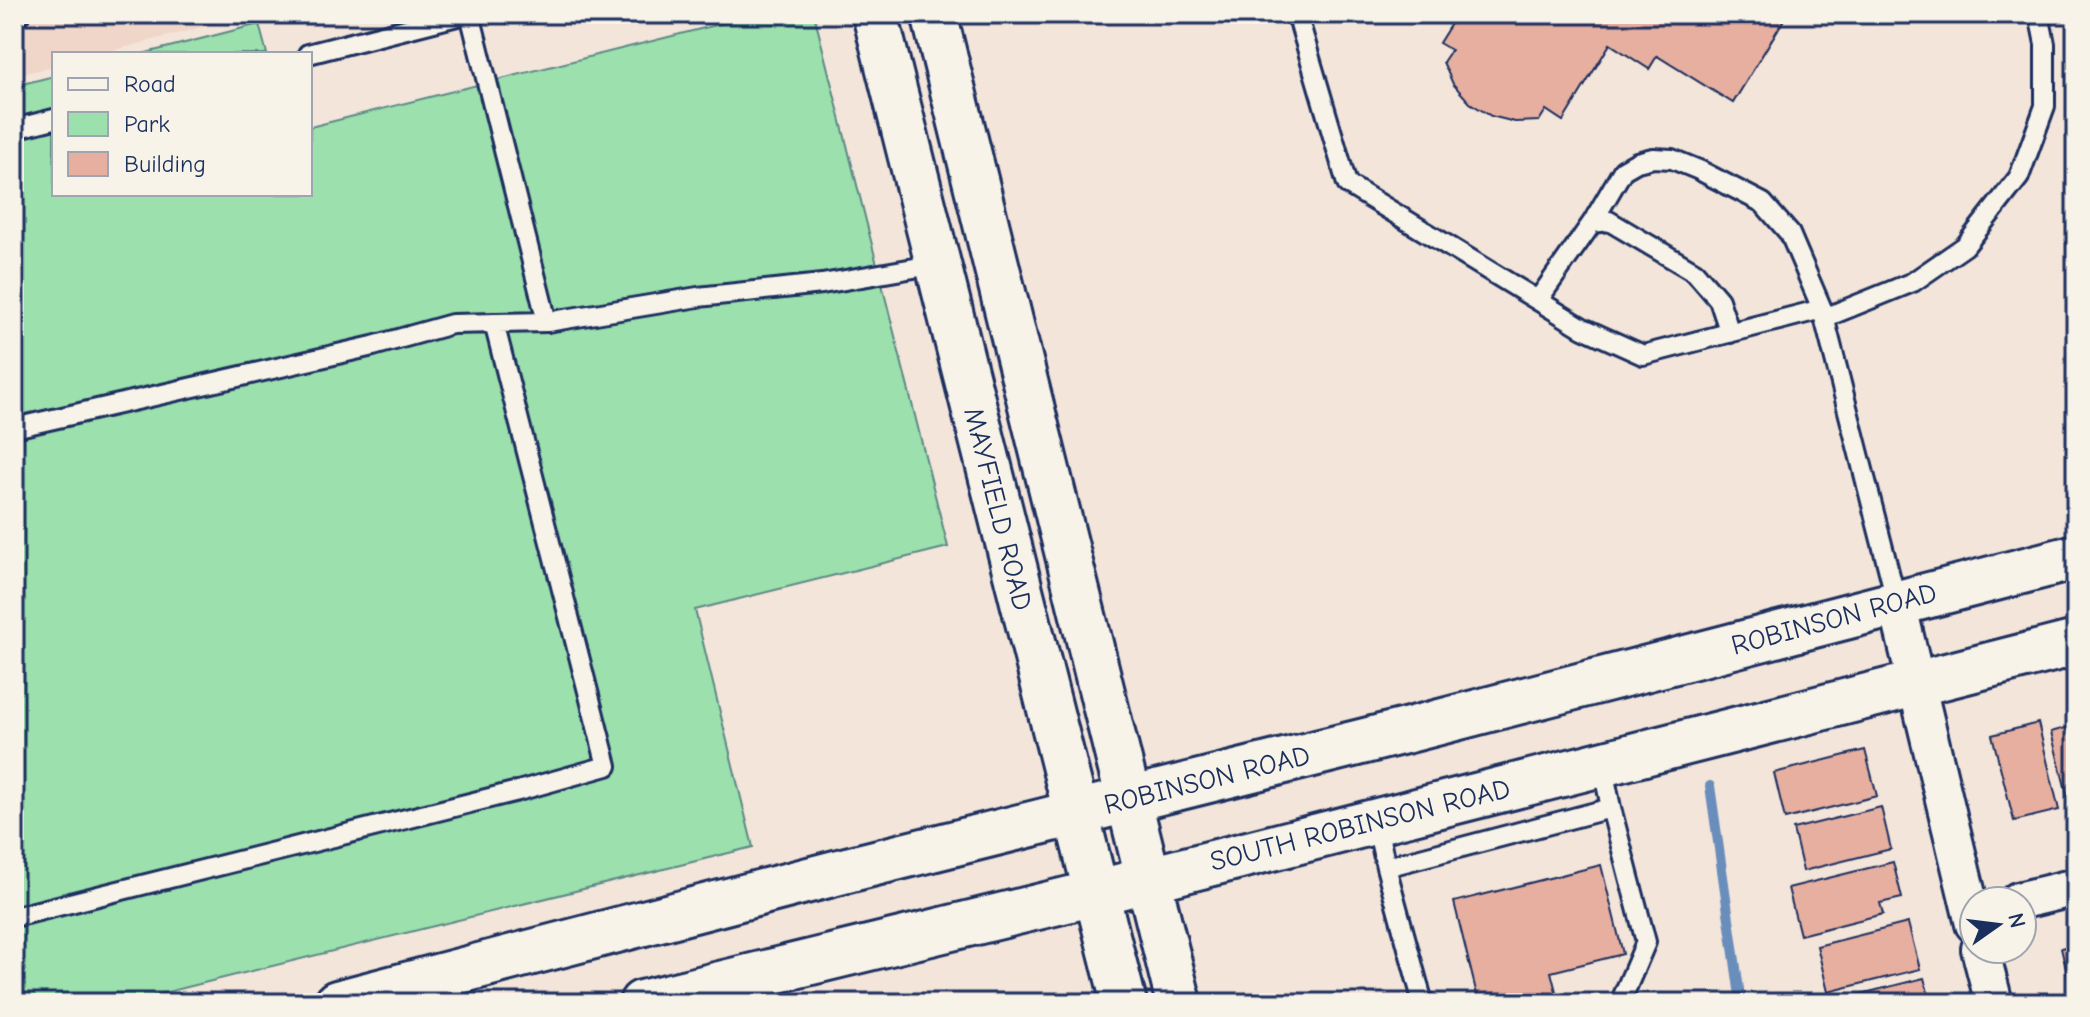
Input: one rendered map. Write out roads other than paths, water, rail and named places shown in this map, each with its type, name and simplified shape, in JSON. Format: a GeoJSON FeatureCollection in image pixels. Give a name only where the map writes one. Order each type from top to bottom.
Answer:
{"type":"FeatureCollection","features":[{"type":"Feature","properties":{"kind":"street","name":"MAYFIELD ROAD"},"geometry":{"type":"LineString","coordinates":[[875,14],[1124,1003]]}},
{"type":"Feature","properties":{"kind":"street","name":"MAYFIELD ROAD"},"geometry":{"type":"LineString","coordinates":[[934,14],[1179,1003]]}},
{"type":"Feature","properties":{"kind":"street","name":"ROBINSON ROAD"},"geometry":{"type":"LineString","coordinates":[[337,1003],[2076,557]]}},
{"type":"Feature","properties":{"kind":"street"},"geometry":{"type":"LineString","coordinates":[[1897,603],[1966,885]]}},
{"type":"Feature","properties":{"kind":"street","name":"SOUTH ROBINSON ROAD"},"geometry":{"type":"LineString","coordinates":[[642,1003],[1095,893],[2076,643]]}},
{"type":"Feature","properties":{"kind":"street"},"geometry":{"type":"LineString","coordinates":[[2038,896],[2076,887]]}},
{"type":"Feature","properties":{"kind":"street"},"geometry":{"type":"LineString","coordinates":[[1984,965],[1994,1003]]}},
{"type":"Feature","properties":{"kind":"lane"},"geometry":{"type":"LineString","coordinates":[[14,16],[20,14]]}},
{"type":"Feature","properties":{"kind":"lane"},"geometry":{"type":"LineString","coordinates":[[312,53],[468,14],[547,322]]}},
{"type":"Feature","properties":{"kind":"lane"},"geometry":{"type":"LineString","coordinates":[[1297,14],[1347,184],[1583,328],[1643,355],[1823,313],[1913,282],[1965,246],[2019,177],[2045,106],[2045,44],[2039,14]]}},
{"type":"Feature","properties":{"kind":"lane"},"geometry":{"type":"LineString","coordinates":[[14,129],[52,120]]}},
{"type":"Feature","properties":{"kind":"lane"},"geometry":{"type":"LineString","coordinates":[[1538,300],[1592,223],[1623,170],[1637,162],[1653,158],[1672,159],[1763,203],[1790,234],[1823,313],[1897,603]]}},
{"type":"Feature","properties":{"kind":"lane"},"geometry":{"type":"LineString","coordinates":[[1592,223],[1609,221],[1695,272],[1719,300],[1730,333]]}},
{"type":"Feature","properties":{"kind":"lane"},"geometry":{"type":"LineString","coordinates":[[14,428],[373,346],[452,324],[547,322],[698,297],[822,284],[937,264]]}},
{"type":"Feature","properties":{"kind":"lane"},"geometry":{"type":"LineString","coordinates":[[14,917],[607,766],[494,323]]}},
{"type":"Feature","properties":{"kind":"lane"},"geometry":{"type":"LineString","coordinates":[[1602,763],[1646,942],[1620,1003]]}},
{"type":"Feature","properties":{"kind":"lane"},"geometry":{"type":"LineString","coordinates":[[1386,867],[1611,808]]}},
{"type":"Feature","properties":{"kind":"lane"},"geometry":{"type":"LineString","coordinates":[[1376,821],[1423,1003]]}},
{"type":"Feature","properties":{"kind":"waterway"},"geometry":{"type":"LineString","coordinates":[[1710,786],[1741,1003]]}}]}
